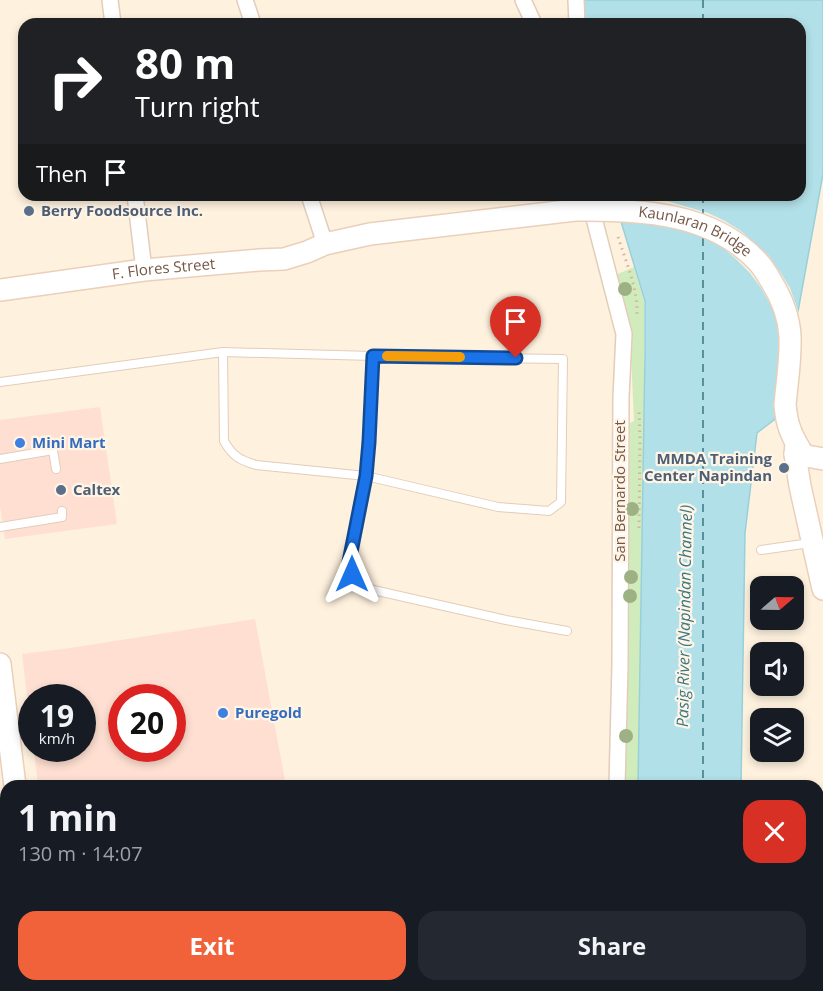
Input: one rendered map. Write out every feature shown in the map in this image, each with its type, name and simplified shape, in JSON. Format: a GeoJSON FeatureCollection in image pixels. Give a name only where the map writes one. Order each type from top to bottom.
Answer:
{"type":"FeatureCollection","features":[{"type":"Feature","properties":{"kind":"street"},"geometry":{"type":"LineString","coordinates":[[110,0],[112,18]]}},
{"type":"Feature","properties":{"kind":"street"},"geometry":{"type":"LineString","coordinates":[[245,0],[251,18]]}},
{"type":"Feature","properties":{"kind":"street"},"geometry":{"type":"LineString","coordinates":[[522,0],[531,18]]}},
{"type":"Feature","properties":{"kind":"street"},"geometry":{"type":"LineString","coordinates":[[576,0],[578,18]]}},
{"type":"Feature","properties":{"kind":"street"},"geometry":{"type":"LineString","coordinates":[[136,201],[144,270]]}},
{"type":"Feature","properties":{"kind":"street"},"geometry":{"type":"LineString","coordinates":[[311,201],[325,244]]}},
{"type":"Feature","properties":{"kind":"street","name":"Kaunlaran Bridge"},"geometry":{"type":"LineString","coordinates":[[325,244],[370,234],[584,202],[685,219],[714,229],[740,245],[760,263],[785,311],[790,335],[785,405],[787,426],[806,453]]}},
{"type":"Feature","properties":{"kind":"street","name":"San Bernardo Street"},"geometry":{"type":"LineString","coordinates":[[584,202],[624,334],[621,397],[618,780]]}},
{"type":"Feature","properties":{"kind":"street","name":"F. Flores Street"},"geometry":{"type":"LineString","coordinates":[[0,290],[144,270],[284,259],[325,244]]}},
{"type":"Feature","properties":{"kind":"street"},"geometry":{"type":"LineString","coordinates":[[806,453],[823,522]]}},
{"type":"Feature","properties":{"kind":"street"},"geometry":{"type":"LineString","coordinates":[[806,453],[800,486],[823,589]]}},
{"type":"Feature","properties":{"kind":"street"},"geometry":{"type":"LineString","coordinates":[[0,664],[10,772]]}},
{"type":"Feature","properties":{"kind":"lane"},"geometry":{"type":"LineString","coordinates":[[0,382],[223,352],[563,359],[561,502],[549,511],[498,507],[366,476],[256,465],[240,460],[224,441],[223,352]]}},
{"type":"Feature","properties":{"kind":"lane"},"geometry":{"type":"LineString","coordinates":[[373,356],[366,476],[349,562],[352,574],[360,587],[506,620],[567,631]]}},
{"type":"Feature","properties":{"kind":"lane"},"geometry":{"type":"LineString","coordinates":[[0,459],[53,450],[56,469]]}},
{"type":"Feature","properties":{"kind":"lane"},"geometry":{"type":"LineString","coordinates":[[0,527],[62,517],[62,511]]}},
{"type":"Feature","properties":{"kind":"lane"},"geometry":{"type":"LineString","coordinates":[[761,550],[812,543]]}},
{"type":"Feature","properties":{"kind":"shaded area"},"geometry":{"type":"Polygon","coordinates":[[[100,407],[117,524],[5,539],[0,506],[0,420],[100,407]]]}},
{"type":"Feature","properties":{"kind":"shaded area","name":"Puregold"},"geometry":{"type":"Polygon","coordinates":[[[255,619],[285,780],[37,780],[35,762],[96,762],[96,684],[26,684],[22,654],[255,619]]]}},
{"type":"Feature","properties":{"kind":"green space"},"geometry":{"type":"Polygon","coordinates":[[[634,267],[644,301],[638,780],[623,780],[630,423],[634,421],[630,333],[613,276],[634,267]]]}},
{"type":"Feature","properties":{"kind":"water","name":"Pasig River (Napindan Channel)"},"geometry":{"type":"Polygon","coordinates":[[[583,0],[823,0],[823,174],[779,416],[757,433],[745,533],[741,780],[638,780],[645,301],[615,201],[806,201],[806,18],[584,18],[583,0]]]}},
{"type":"Feature","properties":{"kind":"pier"},"geometry":{"type":"Polygon","coordinates":[[[612,201],[667,201],[708,213],[725,221],[741,231],[769,256],[790,288],[800,316],[782,413],[784,359],[778,323],[770,304],[750,273],[722,247],[706,237],[670,223],[617,219],[612,201]]]}},
{"type":"Feature","properties":{"kind":"ferry route"},"geometry":{"type":"LineString","coordinates":[[703,0],[703,18]]}},
{"type":"Feature","properties":{"kind":"ferry route"},"geometry":{"type":"LineString","coordinates":[[703,201],[703,215]]}},
{"type":"Feature","properties":{"kind":"ferry route"},"geometry":{"type":"LineString","coordinates":[[703,238],[703,780]]}},
{"type":"Feature","properties":{"kind":"slow traffic"},"geometry":{"type":"LineString","coordinates":[[387,356],[460,357]]}},
{"type":"Feature","properties":{"kind":"place","name":"Berry Foodsource Inc."},"geometry":{"type":"Point","coordinates":[29,211]}},
{"type":"Feature","properties":{"kind":"place","name":"Mini Mart"},"geometry":{"type":"Point","coordinates":[20,443]}},
{"type":"Feature","properties":{"kind":"place","name":"MMDA Training Center Napindan"},"geometry":{"type":"Point","coordinates":[784,468]}},
{"type":"Feature","properties":{"kind":"place","name":"Caltex"},"geometry":{"type":"Point","coordinates":[61,490]}},
{"type":"Feature","properties":{"kind":"place","name":"Puregold"},"geometry":{"type":"Point","coordinates":[223,713]}},
{"type":"Feature","properties":{"kind":"route"},"geometry":{"type":"LineString","coordinates":[[352,574],[349,562],[366,476],[373,356],[516,358]]}}]}
